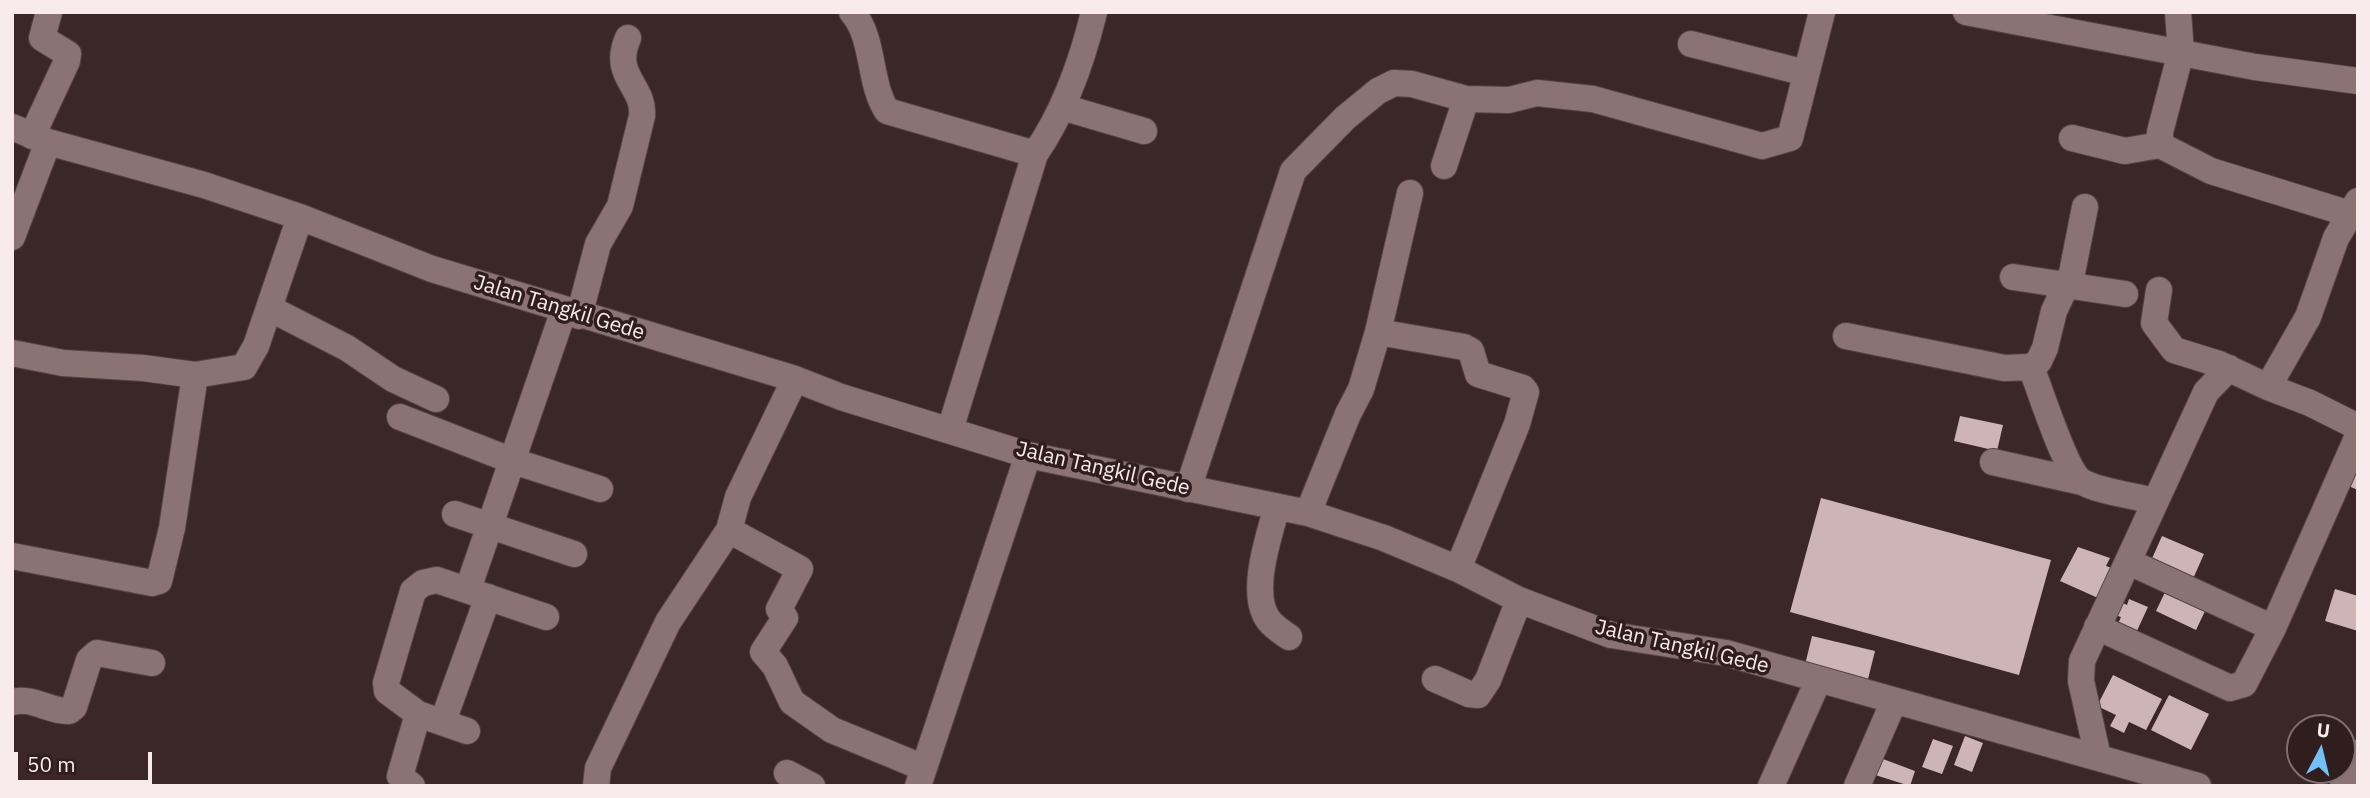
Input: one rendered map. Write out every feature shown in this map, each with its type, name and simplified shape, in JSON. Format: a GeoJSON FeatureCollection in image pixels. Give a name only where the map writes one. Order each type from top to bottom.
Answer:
{"type":"FeatureCollection","features":[{"type":"Feature","properties":{"kind":"street"},"geometry":{"type":"LineString","coordinates":[[12,237],[31,135],[67,61],[68,54],[63,49],[42,38],[49,12]]}},
{"type":"Feature","properties":{"kind":"street"},"geometry":{"type":"LineString","coordinates":[[852,12],[866,43],[879,99],[887,111],[1035,154]]}},
{"type":"Feature","properties":{"kind":"street"},"geometry":{"type":"LineString","coordinates":[[950,430],[1035,154],[1062,107],[1094,12]]}},
{"type":"Feature","properties":{"kind":"street"},"geometry":{"type":"LineString","coordinates":[[1188,489],[1293,171],[1345,118],[1378,91],[1394,83],[1412,84],[1466,100],[1509,100],[1537,93],[1584,97],[1762,146],[1790,138],[1822,12]]}},
{"type":"Feature","properties":{"kind":"street"},"geometry":{"type":"LineString","coordinates":[[1966,12],[2181,52],[2358,81]]}},
{"type":"Feature","properties":{"kind":"street"},"geometry":{"type":"LineString","coordinates":[[2160,145],[2160,132],[2181,52],[2178,12]]}},
{"type":"Feature","properties":{"kind":"street"},"geometry":{"type":"LineString","coordinates":[[412,786],[400,776],[401,765],[430,717],[478,593],[489,525],[598,244],[620,206],[643,107],[624,70],[623,49],[628,38]]}},
{"type":"Feature","properties":{"kind":"street"},"geometry":{"type":"LineString","coordinates":[[1692,44],[1806,73]]}},
{"type":"Feature","properties":{"kind":"street"},"geometry":{"type":"LineString","coordinates":[[1444,166],[1466,100]]}},
{"type":"Feature","properties":{"kind":"street"},"geometry":{"type":"LineString","coordinates":[[1062,107],[1144,131]]}},
{"type":"Feature","properties":{"kind":"street","name":"Jalan Tangkil Gede"},"geometry":{"type":"LineString","coordinates":[[31,135],[204,185],[300,217],[432,269],[795,379],[841,397],[1028,455],[1308,513],[1384,538],[1458,569],[1518,600],[1611,635],[1726,653],[2198,786]]}},
{"type":"Feature","properties":{"kind":"street"},"geometry":{"type":"LineString","coordinates":[[2072,138],[2124,151],[2160,145],[2211,171],[2354,207],[2336,237],[2308,317],[2268,387]]}},
{"type":"Feature","properties":{"kind":"street"},"geometry":{"type":"LineString","coordinates":[[1308,513],[1348,414],[1362,388],[1378,332],[1410,193]]}},
{"type":"Feature","properties":{"kind":"street"},"geometry":{"type":"LineString","coordinates":[[1846,336],[2004,368],[2031,367],[2039,362],[2054,311],[2067,288],[2085,207]]}},
{"type":"Feature","properties":{"kind":"street"},"geometry":{"type":"LineString","coordinates":[[12,353],[63,363],[143,368],[195,375],[244,367],[269,308],[285,253],[300,217]]}},
{"type":"Feature","properties":{"kind":"street"},"geometry":{"type":"LineString","coordinates":[[2013,277],[2067,288],[2125,294]]}},
{"type":"Feature","properties":{"kind":"street"},"geometry":{"type":"LineString","coordinates":[[2097,627],[2231,688],[2244,684],[2273,628],[2358,433],[2352,424],[2310,403],[2229,368],[2178,351],[2167,343],[2154,323],[2159,290]]}},
{"type":"Feature","properties":{"kind":"street"},"geometry":{"type":"LineString","coordinates":[[269,308],[347,348],[393,379],[436,399]]}},
{"type":"Feature","properties":{"kind":"street"},"geometry":{"type":"LineString","coordinates":[[1378,332],[1464,347],[1471,351],[1478,374],[1523,388],[1526,392],[1517,424],[1458,569]]}},
{"type":"Feature","properties":{"kind":"street"},"geometry":{"type":"LineString","coordinates":[[2031,367],[2072,471],[2082,482]]}},
{"type":"Feature","properties":{"kind":"street"},"geometry":{"type":"LineString","coordinates":[[2098,757],[2081,681],[2082,661],[2206,392],[2229,368]]}},
{"type":"Feature","properties":{"kind":"street"},"geometry":{"type":"LineString","coordinates":[[12,556],[104,576],[152,583],[159,581],[172,528],[195,375]]}},
{"type":"Feature","properties":{"kind":"street"},"geometry":{"type":"LineString","coordinates":[[596,786],[598,768],[668,622],[729,530],[738,497],[795,379]]}},
{"type":"Feature","properties":{"kind":"street"},"geometry":{"type":"LineString","coordinates":[[400,417],[513,461],[600,489]]}},
{"type":"Feature","properties":{"kind":"street"},"geometry":{"type":"LineString","coordinates":[[729,530],[800,569],[800,574],[779,609],[785,618],[763,650],[775,666],[792,702],[832,730],[921,777],[1028,455]]}},
{"type":"Feature","properties":{"kind":"street"},"geometry":{"type":"LineString","coordinates":[[1993,462],[2154,501]]}},
{"type":"Feature","properties":{"kind":"street"},"geometry":{"type":"LineString","coordinates":[[1277,507],[1262,564],[1261,585],[1264,611],[1270,622],[1289,637]]}},
{"type":"Feature","properties":{"kind":"street"},"geometry":{"type":"LineString","coordinates":[[455,514],[574,554]]}},
{"type":"Feature","properties":{"kind":"street"},"geometry":{"type":"LineString","coordinates":[[2129,562],[2273,628]]}},
{"type":"Feature","properties":{"kind":"street"},"geometry":{"type":"LineString","coordinates":[[467,731],[430,717],[392,697],[386,682],[413,592],[423,583],[437,580],[546,617]]}},
{"type":"Feature","properties":{"kind":"street"},"geometry":{"type":"LineString","coordinates":[[1435,679],[1469,695],[1478,695],[1488,680],[1518,600]]}},
{"type":"Feature","properties":{"kind":"street"},"geometry":{"type":"LineString","coordinates":[[12,702],[24,700],[52,710],[69,711],[74,707],[89,660],[97,653],[152,663]]}},
{"type":"Feature","properties":{"kind":"street"},"geometry":{"type":"LineString","coordinates":[[1771,786],[1818,681]]}},
{"type":"Feature","properties":{"kind":"street"},"geometry":{"type":"LineString","coordinates":[[1857,786],[1894,701]]}},
{"type":"Feature","properties":{"kind":"street"},"geometry":{"type":"LineString","coordinates":[[2343,786],[2358,753]]}},
{"type":"Feature","properties":{"kind":"building"},"geometry":{"type":"Polygon","coordinates":[[[1960,416],[2003,425],[1997,451],[1954,441],[1960,416]]]}},
{"type":"Feature","properties":{"kind":"building"},"geometry":{"type":"Polygon","coordinates":[[[2358,460],[2358,490],[2346,485],[2358,460]]]}},
{"type":"Feature","properties":{"kind":"building"},"geometry":{"type":"Polygon","coordinates":[[[1821,498],[2051,560],[2019,675],[1790,612],[1821,498]]]}},
{"type":"Feature","properties":{"kind":"building"},"geometry":{"type":"Polygon","coordinates":[[[2162,536],[2204,554],[2192,581],[2150,563],[2162,536]]]}},
{"type":"Feature","properties":{"kind":"building"},"geometry":{"type":"Polygon","coordinates":[[[2078,547],[2110,558],[2106,566],[2112,568],[2098,598],[2060,581],[2078,547]]]}},
{"type":"Feature","properties":{"kind":"building"},"geometry":{"type":"Polygon","coordinates":[[[2167,588],[2207,607],[2196,630],[2156,611],[2167,588]]]}},
{"type":"Feature","properties":{"kind":"building"},"geometry":{"type":"Polygon","coordinates":[[[2335,589],[2358,596],[2358,631],[2325,621],[2335,589]]]}},
{"type":"Feature","properties":{"kind":"building"},"geometry":{"type":"Polygon","coordinates":[[[2129,599],[2148,607],[2135,635],[2117,626],[2121,617],[2115,615],[2121,602],[2127,605],[2129,599]]]}},
{"type":"Feature","properties":{"kind":"building"},"geometry":{"type":"Polygon","coordinates":[[[1812,636],[1875,651],[1866,687],[1803,673],[1812,636]]]}},
{"type":"Feature","properties":{"kind":"building"},"geometry":{"type":"Polygon","coordinates":[[[2113,675],[2162,699],[2146,730],[2129,722],[2124,733],[2110,726],[2116,715],[2097,706],[2113,675]]]}},
{"type":"Feature","properties":{"kind":"building"},"geometry":{"type":"Polygon","coordinates":[[[2169,695],[2209,714],[2191,750],[2151,730],[2169,695]]]}},
{"type":"Feature","properties":{"kind":"building"},"geometry":{"type":"Polygon","coordinates":[[[1965,736],[1983,743],[1972,772],[1954,765],[1965,736]]]}},
{"type":"Feature","properties":{"kind":"building"},"geometry":{"type":"Polygon","coordinates":[[[1933,739],[1953,746],[1942,774],[1922,767],[1933,739]]]}},
{"type":"Feature","properties":{"kind":"building"},"geometry":{"type":"Polygon","coordinates":[[[1878,749],[1886,752],[1883,759],[1915,771],[1910,786],[1869,773],[1878,749]]]}}]}
